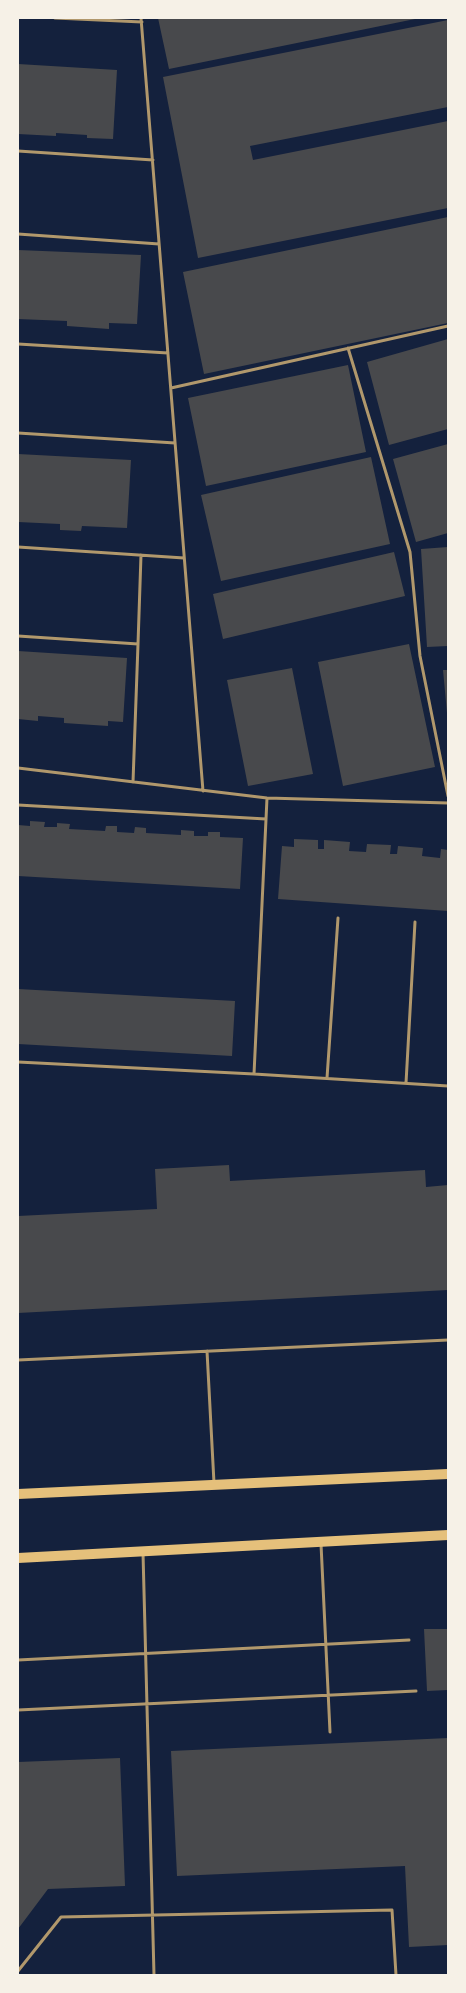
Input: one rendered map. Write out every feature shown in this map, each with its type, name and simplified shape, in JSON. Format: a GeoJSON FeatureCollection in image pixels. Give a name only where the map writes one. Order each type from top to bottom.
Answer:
{"type":"FeatureCollection","features":[{"type":"Feature","properties":{"kind":"main road"},"geometry":{"type":"LineString","coordinates":[[18,1494],[448,1474]]}},
{"type":"Feature","properties":{"kind":"main road"},"geometry":{"type":"LineString","coordinates":[[18,1558],[448,1536]]}},
{"type":"Feature","properties":{"kind":"lane"},"geometry":{"type":"LineString","coordinates":[[55,18],[142,22]]}},
{"type":"Feature","properties":{"kind":"lane"},"geometry":{"type":"LineString","coordinates":[[141,18],[203,791]]}},
{"type":"Feature","properties":{"kind":"lane"},"geometry":{"type":"LineString","coordinates":[[18,151],[152,160]]}},
{"type":"Feature","properties":{"kind":"lane"},"geometry":{"type":"LineString","coordinates":[[18,234],[159,244]]}},
{"type":"Feature","properties":{"kind":"lane"},"geometry":{"type":"LineString","coordinates":[[171,388],[448,326]]}},
{"type":"Feature","properties":{"kind":"lane"},"geometry":{"type":"LineString","coordinates":[[18,344],[168,353]]}},
{"type":"Feature","properties":{"kind":"lane"},"geometry":{"type":"LineString","coordinates":[[348,348],[410,552],[420,656],[448,796]]}},
{"type":"Feature","properties":{"kind":"lane"},"geometry":{"type":"LineString","coordinates":[[18,433],[175,442]]}},
{"type":"Feature","properties":{"kind":"lane"},"geometry":{"type":"LineString","coordinates":[[18,547],[184,558]]}},
{"type":"Feature","properties":{"kind":"lane"},"geometry":{"type":"LineString","coordinates":[[133,782],[141,555]]}},
{"type":"Feature","properties":{"kind":"lane"},"geometry":{"type":"LineString","coordinates":[[18,636],[138,644]]}},
{"type":"Feature","properties":{"kind":"lane"},"geometry":{"type":"LineString","coordinates":[[18,768],[267,798],[448,803]]}},
{"type":"Feature","properties":{"kind":"lane"},"geometry":{"type":"LineString","coordinates":[[254,1074],[267,798]]}},
{"type":"Feature","properties":{"kind":"lane"},"geometry":{"type":"LineString","coordinates":[[18,806],[266,819]]}},
{"type":"Feature","properties":{"kind":"lane"},"geometry":{"type":"LineString","coordinates":[[327,1078],[338,918]]}},
{"type":"Feature","properties":{"kind":"lane"},"geometry":{"type":"LineString","coordinates":[[406,1083],[415,922]]}},
{"type":"Feature","properties":{"kind":"lane"},"geometry":{"type":"LineString","coordinates":[[18,1062],[327,1078],[448,1086]]}},
{"type":"Feature","properties":{"kind":"lane"},"geometry":{"type":"LineString","coordinates":[[18,1360],[448,1340]]}},
{"type":"Feature","properties":{"kind":"lane"},"geometry":{"type":"LineString","coordinates":[[207,1351],[214,1485]]}},
{"type":"Feature","properties":{"kind":"lane"},"geometry":{"type":"LineString","coordinates":[[321,1542],[330,1732]]}},
{"type":"Feature","properties":{"kind":"lane"},"geometry":{"type":"LineString","coordinates":[[143,1551],[154,1975]]}},
{"type":"Feature","properties":{"kind":"lane"},"geometry":{"type":"LineString","coordinates":[[18,1660],[409,1640]]}},
{"type":"Feature","properties":{"kind":"lane"},"geometry":{"type":"LineString","coordinates":[[18,1710],[416,1691]]}},
{"type":"Feature","properties":{"kind":"lane"},"geometry":{"type":"LineString","coordinates":[[18,1972],[61,1917],[392,1910],[396,1975]]}},
{"type":"Feature","properties":{"kind":"building"},"geometry":{"type":"Polygon","coordinates":[[[158,18],[415,18],[415,19],[169,69],[158,18]]]}},
{"type":"Feature","properties":{"kind":"building"},"geometry":{"type":"Polygon","coordinates":[[[448,20],[448,107],[250,146],[253,160],[448,121],[448,208],[198,258],[163,77],[448,20]]]}},
{"type":"Feature","properties":{"kind":"building"},"geometry":{"type":"Polygon","coordinates":[[[18,64],[117,70],[113,139],[87,138],[87,135],[56,133],[56,136],[18,134],[18,64]]]}},
{"type":"Feature","properties":{"kind":"building"},"geometry":{"type":"Polygon","coordinates":[[[448,217],[448,323],[204,374],[183,272],[448,217]]]}},
{"type":"Feature","properties":{"kind":"building"},"geometry":{"type":"Polygon","coordinates":[[[18,250],[141,255],[137,324],[109,323],[109,329],[67,326],[67,321],[18,319],[18,250]]]}},
{"type":"Feature","properties":{"kind":"building"},"geometry":{"type":"Polygon","coordinates":[[[448,339],[448,429],[389,445],[367,362],[448,339]]]}},
{"type":"Feature","properties":{"kind":"building"},"geometry":{"type":"Polygon","coordinates":[[[348,365],[366,452],[206,486],[188,398],[348,365]]]}},
{"type":"Feature","properties":{"kind":"building"},"geometry":{"type":"Polygon","coordinates":[[[448,444],[448,533],[416,542],[393,459],[448,444]]]}},
{"type":"Feature","properties":{"kind":"building"},"geometry":{"type":"Polygon","coordinates":[[[18,454],[131,460],[127,528],[82,526],[81,531],[60,530],[60,524],[18,522],[18,454]]]}},
{"type":"Feature","properties":{"kind":"building"},"geometry":{"type":"Polygon","coordinates":[[[371,457],[390,544],[221,581],[201,495],[371,457]]]}},
{"type":"Feature","properties":{"kind":"building"},"geometry":{"type":"Polygon","coordinates":[[[448,547],[448,646],[427,647],[421,549],[448,547]]]}},
{"type":"Feature","properties":{"kind":"building"},"geometry":{"type":"Polygon","coordinates":[[[394,552],[405,596],[223,639],[213,594],[394,552]]]}},
{"type":"Feature","properties":{"kind":"building"},"geometry":{"type":"Polygon","coordinates":[[[409,644],[435,767],[343,786],[318,662],[409,644]]]}},
{"type":"Feature","properties":{"kind":"building"},"geometry":{"type":"Polygon","coordinates":[[[18,651],[127,658],[123,722],[108,721],[108,726],[64,723],[64,718],[38,716],[38,721],[18,719],[18,651]]]}},
{"type":"Feature","properties":{"kind":"building"},"geometry":{"type":"Polygon","coordinates":[[[292,668],[313,774],[248,786],[227,680],[292,668]]]}},
{"type":"Feature","properties":{"kind":"building"},"geometry":{"type":"Polygon","coordinates":[[[443,670],[448,670],[448,713],[447,713],[443,670]]]}},
{"type":"Feature","properties":{"kind":"building"},"geometry":{"type":"Polygon","coordinates":[[[30,821],[45,822],[44,827],[57,827],[57,823],[70,824],[69,829],[105,831],[106,826],[117,826],[117,832],[134,833],[135,827],[146,828],[146,833],[181,835],[181,830],[194,831],[194,836],[208,836],[208,832],[220,832],[220,837],[243,838],[240,889],[18,876],[18,825],[30,826],[30,821]]]}},
{"type":"Feature","properties":{"kind":"building"},"geometry":{"type":"Polygon","coordinates":[[[294,839],[318,840],[318,849],[324,849],[324,840],[350,842],[349,851],[366,852],[367,844],[391,845],[390,854],[397,854],[398,846],[423,848],[422,856],[440,858],[441,849],[448,850],[448,911],[278,899],[282,846],[294,847],[294,839]]]}},
{"type":"Feature","properties":{"kind":"building"},"geometry":{"type":"Polygon","coordinates":[[[18,989],[235,1001],[232,1056],[18,1044],[18,989]]]}},
{"type":"Feature","properties":{"kind":"building"},"geometry":{"type":"Polygon","coordinates":[[[229,1165],[230,1181],[425,1170],[426,1187],[448,1185],[448,1290],[18,1313],[18,1216],[157,1209],[155,1169],[229,1165]]]}},
{"type":"Feature","properties":{"kind":"building"},"geometry":{"type":"Polygon","coordinates":[[[424,1629],[448,1629],[448,1690],[427,1691],[424,1629]]]}},
{"type":"Feature","properties":{"kind":"building"},"geometry":{"type":"Polygon","coordinates":[[[448,1738],[448,1945],[409,1947],[405,1866],[177,1876],[171,1751],[448,1738]]]}},
{"type":"Feature","properties":{"kind":"building"},"geometry":{"type":"Polygon","coordinates":[[[120,1758],[125,1886],[48,1889],[18,1929],[18,1762],[120,1758]]]}}]}
